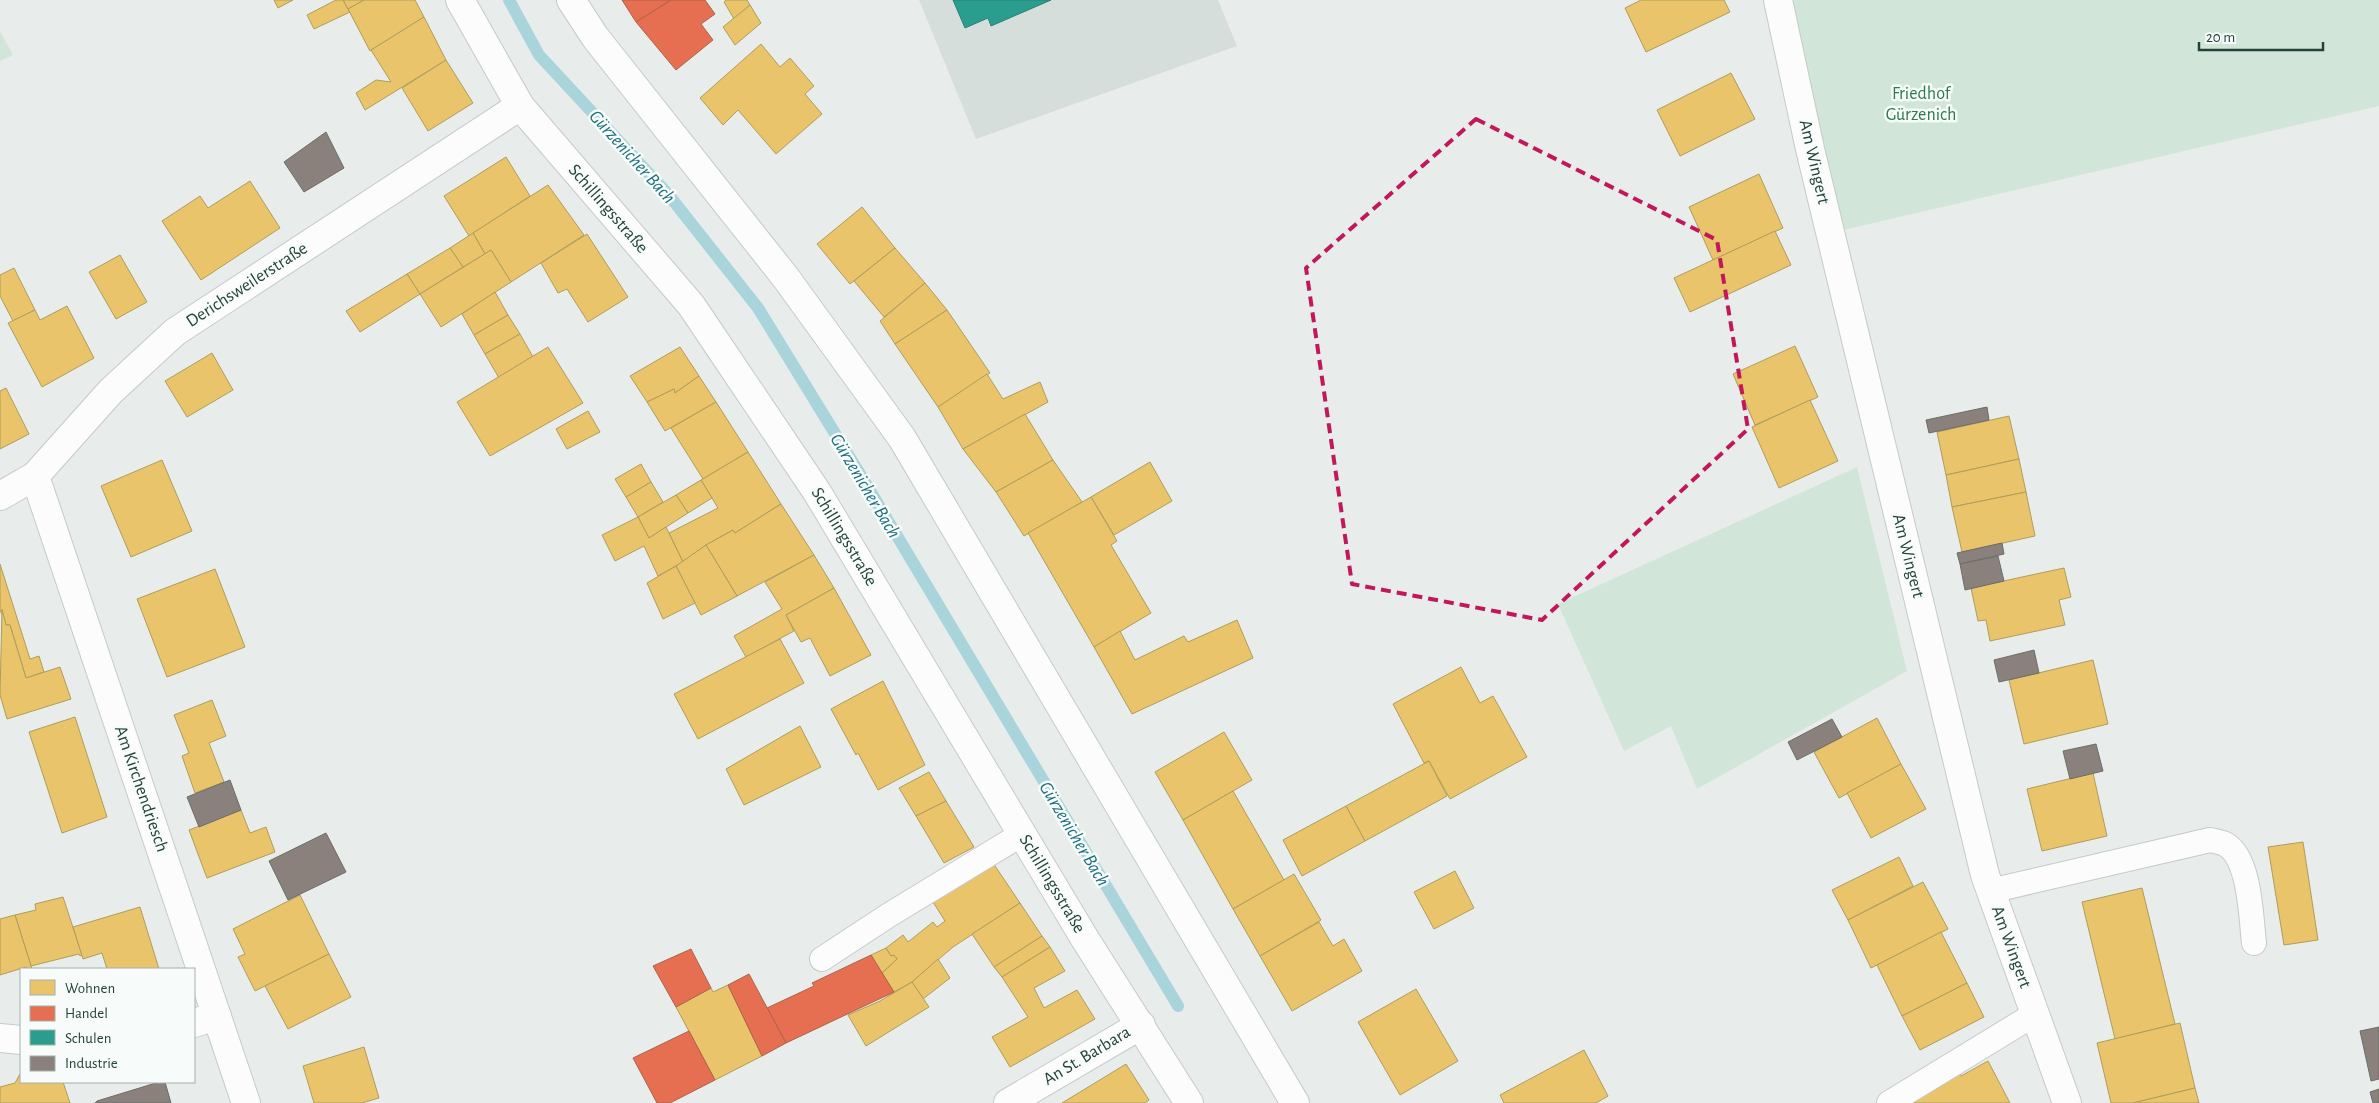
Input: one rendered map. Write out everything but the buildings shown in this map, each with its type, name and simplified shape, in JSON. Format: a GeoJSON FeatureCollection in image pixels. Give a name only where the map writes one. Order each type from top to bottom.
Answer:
{"type":"FeatureCollection","features":[{"type":"Feature","properties":{"kind":"street","name":"Schillingsstraße"},"geometry":{"type":"LineString","coordinates":[[460,0],[520,106],[691,305],[817,492],[1085,939],[1189,1103]]}},
{"type":"Feature","properties":{"kind":"street"},"geometry":{"type":"LineString","coordinates":[[571,0],[595,36],[786,278],[902,438],[1295,1103]]}},
{"type":"Feature","properties":{"kind":"street","name":"Am Wingert"},"geometry":{"type":"LineString","coordinates":[[1778,0],[1810,149],[1990,891],[2067,1103]]}},
{"type":"Feature","properties":{"kind":"street","name":"Derichsweilerstraße"},"geometry":{"type":"LineString","coordinates":[[0,496],[36,476],[111,392],[175,332],[520,106]]}},
{"type":"Feature","properties":{"kind":"street","name":"Am Kirchendriesch"},"geometry":{"type":"LineString","coordinates":[[36,476],[189,968]]}},
{"type":"Feature","properties":{"kind":"street","name":"Am Kirchendriesch"},"geometry":{"type":"LineString","coordinates":[[195,987],[205,1019],[246,1103]]}},
{"type":"Feature","properties":{"kind":"street","name":"An St. Barbara"},"geometry":{"type":"LineString","coordinates":[[1008,1103],[1140,1025]]}},
{"type":"Feature","properties":{"kind":"street"},"geometry":{"type":"LineString","coordinates":[[0,1038],[20,1040]]}},
{"type":"Feature","properties":{"kind":"lane"},"geometry":{"type":"LineString","coordinates":[[822,959],[889,915],[1022,834]]}},
{"type":"Feature","properties":{"kind":"lane"},"geometry":{"type":"LineString","coordinates":[[1990,891],[2210,840],[2226,844],[2244,867],[2254,943]]}},
{"type":"Feature","properties":{"kind":"lane"},"geometry":{"type":"LineString","coordinates":[[1889,1103],[2035,1014]]}},
{"type":"Feature","properties":{"kind":"highlighted area"},"geometry":{"type":"Polygon","coordinates":[[[1476,119],[1717,240],[1748,429],[1542,620],[1352,584],[1306,268],[1476,119]]]}},
{"type":"Feature","properties":{"kind":"shaded area"},"geometry":{"type":"Polygon","coordinates":[[[919,0],[1218,0],[1237,46],[976,139],[919,0]]]}},
{"type":"Feature","properties":{"kind":"green space","name":"Friedhof Gürzenich"},"geometry":{"type":"Polygon","coordinates":[[[1792,0],[2379,0],[2379,106],[1839,231],[1792,0]]]}},
{"type":"Feature","properties":{"kind":"green space"},"geometry":{"type":"Polygon","coordinates":[[[0,31],[13,55],[0,61],[0,31]]]}},
{"type":"Feature","properties":{"kind":"green space"},"geometry":{"type":"Polygon","coordinates":[[[1857,467],[1907,671],[1697,789],[1671,726],[1624,751],[1558,604],[1857,467]]]}},
{"type":"Feature","properties":{"kind":"waterway","name":"Gürzenicher Bach"},"geometry":{"type":"LineString","coordinates":[[509,0],[539,55],[668,194],[758,308],[866,484],[1178,1006]]}}]}
